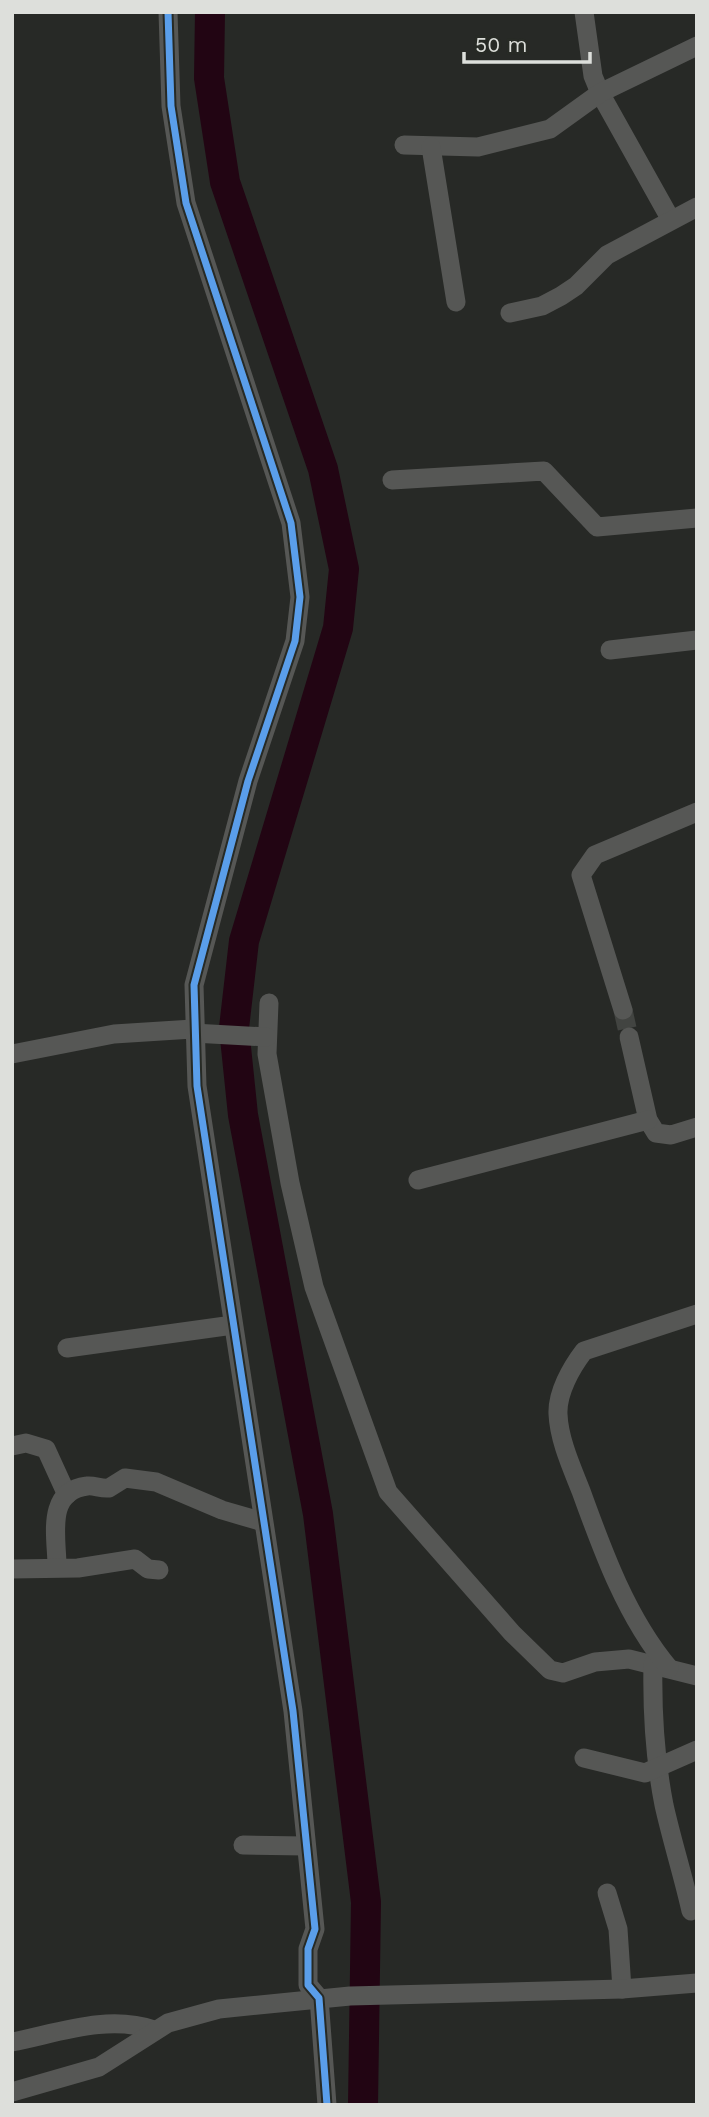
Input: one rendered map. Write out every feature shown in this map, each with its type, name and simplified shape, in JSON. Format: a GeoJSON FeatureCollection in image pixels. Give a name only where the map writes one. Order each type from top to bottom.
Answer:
{"type":"FeatureCollection","features":[{"type":"Feature","properties":{"kind":"street"},"geometry":{"type":"LineString","coordinates":[[168,12],[171,106],[186,204],[291,523],[300,597],[295,640],[248,781],[203,944],[194,985],[193,1031],[197,1086],[293,1711],[315,1929],[308,1949],[308,1985],[319,1998],[327,2105]]}},
{"type":"Feature","properties":{"kind":"street"},"geometry":{"type":"LineString","coordinates":[[584,12],[593,76],[600,93],[671,220]]}},
{"type":"Feature","properties":{"kind":"street"},"geometry":{"type":"LineString","coordinates":[[404,145],[478,147],[550,129],[600,93],[697,46]]}},
{"type":"Feature","properties":{"kind":"street"},"geometry":{"type":"LineString","coordinates":[[431,147],[456,302]]}},
{"type":"Feature","properties":{"kind":"street"},"geometry":{"type":"LineString","coordinates":[[510,313],[526,311],[561,296],[576,286],[607,255],[697,207]]}},
{"type":"Feature","properties":{"kind":"street"},"geometry":{"type":"LineString","coordinates":[[392,480],[544,471],[597,527],[697,519]]}},
{"type":"Feature","properties":{"kind":"street"},"geometry":{"type":"LineString","coordinates":[[610,650],[697,640]]}},
{"type":"Feature","properties":{"kind":"street"},"geometry":{"type":"LineString","coordinates":[[622,1010],[581,875],[595,855],[697,812]]}},
{"type":"Feature","properties":{"kind":"street"},"geometry":{"type":"LineString","coordinates":[[269,1003],[259,1036],[267,1054],[290,1182],[314,1287],[388,1492],[512,1633],[550,1671],[563,1672],[595,1662],[612,1660],[661,1666],[697,1676]]}},
{"type":"Feature","properties":{"kind":"street"},"geometry":{"type":"LineString","coordinates":[[12,1054],[114,1034],[193,1031],[259,1036]]}},
{"type":"Feature","properties":{"kind":"street"},"geometry":{"type":"LineString","coordinates":[[629,1037],[648,1120],[661,1136],[697,1127]]}},
{"type":"Feature","properties":{"kind":"street"},"geometry":{"type":"LineString","coordinates":[[418,1180],[648,1120]]}},
{"type":"Feature","properties":{"kind":"street"},"geometry":{"type":"LineString","coordinates":[[691,1911],[664,1805],[654,1732],[656,1716],[652,1693],[661,1666],[606,1557],[568,1457],[558,1416],[559,1399],[575,1363],[584,1352],[697,1314]]}},
{"type":"Feature","properties":{"kind":"street"},"geometry":{"type":"LineString","coordinates":[[67,1348],[233,1325]]}},
{"type":"Feature","properties":{"kind":"street"},"geometry":{"type":"LineString","coordinates":[[12,1446],[26,1443],[46,1449],[67,1495]]}},
{"type":"Feature","properties":{"kind":"street"},"geometry":{"type":"LineString","coordinates":[[57,1566],[55,1511],[67,1495],[83,1487],[109,1489],[121,1480],[138,1478],[170,1486],[222,1510],[263,1522]]}},
{"type":"Feature","properties":{"kind":"street"},"geometry":{"type":"LineString","coordinates":[[12,1569],[57,1566],[78,1568],[135,1559],[148,1569],[159,1570]]}},
{"type":"Feature","properties":{"kind":"street"},"geometry":{"type":"LineString","coordinates":[[584,1758],[645,1773],[697,1750]]}},
{"type":"Feature","properties":{"kind":"street"},"geometry":{"type":"LineString","coordinates":[[243,1845],[305,1846]]}},
{"type":"Feature","properties":{"kind":"street"},"geometry":{"type":"LineString","coordinates":[[607,1893],[618,1930],[622,1989]]}},
{"type":"Feature","properties":{"kind":"street"},"geometry":{"type":"LineString","coordinates":[[12,2092],[99,2067],[154,2030],[192,2015],[219,2009],[350,1996],[622,1989],[697,1983]]}},
{"type":"Feature","properties":{"kind":"street"},"geometry":{"type":"LineString","coordinates":[[12,2042],[97,2025],[138,2025],[154,2030]]}},
{"type":"Feature","properties":{"kind":"waterway"},"geometry":{"type":"LineString","coordinates":[[210,12],[209,78],[225,182],[323,469],[344,569],[338,628],[244,941],[234,1028],[243,1115],[318,1514],[366,1902],[363,2105]]}},
{"type":"Feature","properties":{"kind":"tunnel"},"geometry":{"type":"LineString","coordinates":[[623,1010],[629,1037]]}},
{"type":"Feature","properties":{"kind":"cycle path"},"geometry":{"type":"LineString","coordinates":[[168,12],[171,106],[186,203],[291,523],[300,597],[295,641],[248,781],[194,985],[197,1086],[293,1711],[315,1929],[308,1949],[308,1985],[319,1998],[327,2105]]}}]}
